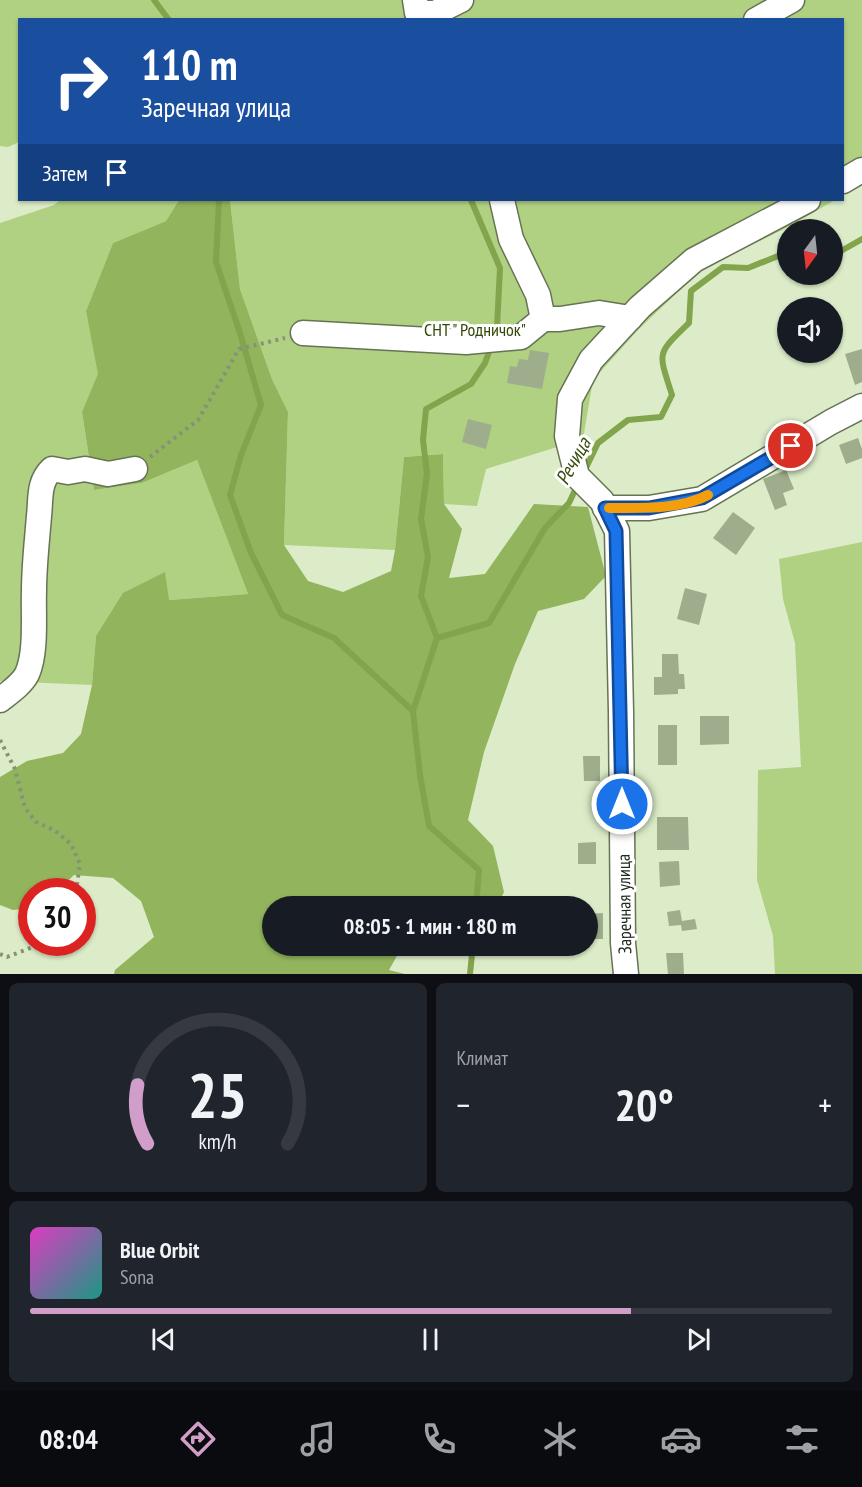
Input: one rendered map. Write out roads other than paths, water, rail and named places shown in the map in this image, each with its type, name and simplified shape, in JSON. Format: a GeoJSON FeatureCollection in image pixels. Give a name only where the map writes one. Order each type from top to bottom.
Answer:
{"type":"FeatureCollection","features":[{"type":"Feature","properties":{"kind":"street"},"geometry":{"type":"LineString","coordinates":[[416,11],[437,12],[461,0]]}},
{"type":"Feature","properties":{"kind":"street"},"geometry":{"type":"LineString","coordinates":[[760,18],[792,0]]}},
{"type":"Feature","properties":{"kind":"street"},"geometry":{"type":"LineString","coordinates":[[844,180],[862,170]]}},
{"type":"Feature","properties":{"kind":"street"},"geometry":{"type":"LineString","coordinates":[[502,201],[512,239],[538,295],[543,319]]}},
{"type":"Feature","properties":{"kind":"street","name":"Заречная улица"},"geometry":{"type":"LineString","coordinates":[[626,974],[623,944],[621,712],[616,531],[602,501],[578,476],[567,436],[570,399],[591,360],[630,318],[694,260],[806,201]]}},
{"type":"Feature","properties":{"kind":"street"},"geometry":{"type":"LineString","coordinates":[[303,333],[466,342],[521,338],[543,319],[560,320],[599,313],[630,318]]}},
{"type":"Feature","properties":{"kind":"street"},"geometry":{"type":"LineString","coordinates":[[605,508],[649,508],[702,498],[862,406]]}},
{"type":"Feature","properties":{"kind":"street"},"geometry":{"type":"LineString","coordinates":[[0,700],[27,675],[32,653],[36,540],[44,477],[52,469],[68,472],[85,469],[108,474],[135,469]]}},
{"type":"Feature","properties":{"kind":"waterway"},"geometry":{"type":"LineString","coordinates":[[154,0],[168,18]]}},
{"type":"Feature","properties":{"kind":"waterway"},"geometry":{"type":"LineString","coordinates":[[219,201],[216,262],[261,405],[241,455],[230,495],[251,553],[282,615],[334,638],[413,711]]}},
{"type":"Feature","properties":{"kind":"waterway","name":"Речица"},"geometry":{"type":"LineString","coordinates":[[471,201],[500,268],[495,333]]}},
{"type":"Feature","properties":{"kind":"waterway","name":"Речица"},"geometry":{"type":"LineString","coordinates":[[843,250],[862,239]]}},
{"type":"Feature","properties":{"kind":"waterway","name":"Речица"},"geometry":{"type":"LineString","coordinates":[[583,474],[598,443],[628,420],[661,417],[672,395],[664,370],[663,354],[670,342],[689,323],[691,291],[723,267],[748,268],[777,256]]}},
{"type":"Feature","properties":{"kind":"waterway","name":"Речица"},"geometry":{"type":"LineString","coordinates":[[477,896],[479,870],[429,826],[420,775],[413,711],[437,638],[421,596],[428,557],[421,519],[427,474],[423,440],[426,409],[471,384],[485,363],[491,346]]}},
{"type":"Feature","properties":{"kind":"waterway","name":"Речица"},"geometry":{"type":"LineString","coordinates":[[437,638],[489,623],[545,528],[569,503],[577,486]]}},
{"type":"Feature","properties":{"kind":"waterway","name":"Речица"},"geometry":{"type":"LineString","coordinates":[[470,974],[472,956]]}},
{"type":"Feature","properties":{"kind":"park label","name":"СНТ \" Родничок\""},"geometry":{"type":"Point","coordinates":[475,329]}}]}
